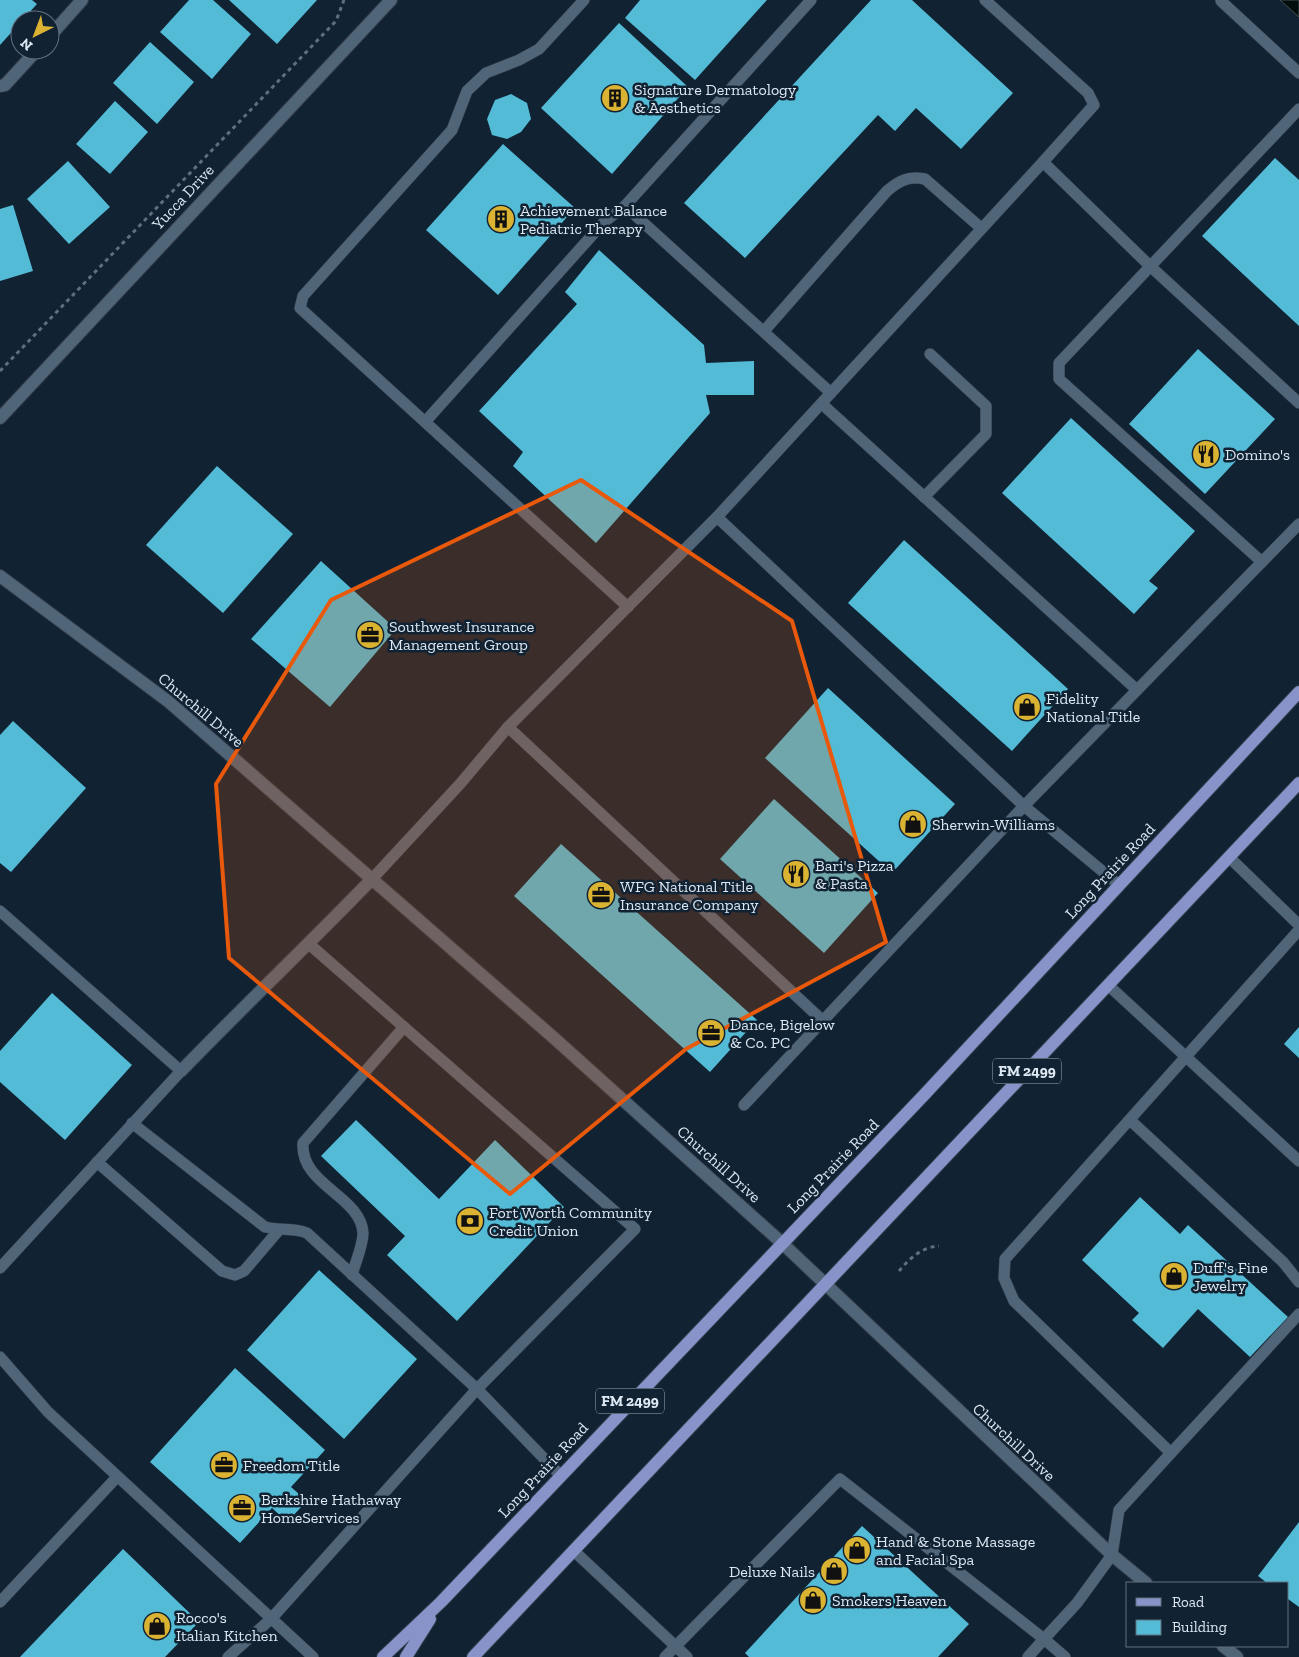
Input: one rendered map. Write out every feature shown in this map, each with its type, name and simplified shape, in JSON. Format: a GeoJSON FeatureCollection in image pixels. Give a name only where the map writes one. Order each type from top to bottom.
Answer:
{"type":"FeatureCollection","features":[{"type":"Feature","properties":{"kind":"main road","name":"Long Prairie Road"},"geometry":{"type":"LineString","coordinates":[[383,1657],[441,1602],[930,1088],[1299,692]]}},
{"type":"Feature","properties":{"kind":"main road","name":"FM 2499"},"geometry":{"type":"LineString","coordinates":[[473,1657],[826,1286],[1299,783]]}},
{"type":"Feature","properties":{"kind":"main road"},"geometry":{"type":"LineString","coordinates":[[406,1657],[441,1602]]}},
{"type":"Feature","properties":{"kind":"street"},"geometry":{"type":"LineString","coordinates":[[60,25],[82,0]]}},
{"type":"Feature","properties":{"kind":"street","name":"Yucca Drive"},"geometry":{"type":"LineString","coordinates":[[0,418],[385,2]]}},
{"type":"Feature","properties":{"kind":"street"},"geometry":{"type":"LineString","coordinates":[[0,86],[5,86],[28,60]]}},
{"type":"Feature","properties":{"kind":"street","name":"Churchill Drive"},"geometry":{"type":"LineString","coordinates":[[0,576],[168,702],[597,1076],[782,1243],[1112,1555],[1145,1582]]}},
{"type":"Feature","properties":{"kind":"street"},"geometry":{"type":"LineString","coordinates":[[181,1071],[254,995],[309,944],[372,879]]}},
{"type":"Feature","properties":{"kind":"street"},"geometry":{"type":"LineString","coordinates":[[1224,1647],[1237,1657]]}},
{"type":"Feature","properties":{"kind":"lane"},"geometry":{"type":"LineString","coordinates":[[584,0],[539,49],[519,60],[486,73],[467,91],[452,130],[304,296],[300,308],[628,607]]}},
{"type":"Feature","properties":{"kind":"lane"},"geometry":{"type":"LineString","coordinates":[[425,422],[604,222],[624,207],[811,0]]}},
{"type":"Feature","properties":{"kind":"lane"},"geometry":{"type":"LineString","coordinates":[[372,879],[460,784],[508,727],[717,517],[1094,105],[1088,93],[985,0]]}},
{"type":"Feature","properties":{"kind":"lane"},"geometry":{"type":"LineString","coordinates":[[1221,1],[1299,73]]}},
{"type":"Feature","properties":{"kind":"lane"},"geometry":{"type":"LineString","coordinates":[[1262,562],[1059,379],[1059,363],[1299,109]]}},
{"type":"Feature","properties":{"kind":"lane"},"geometry":{"type":"LineString","coordinates":[[1043,162],[1150,266],[1299,403]]}},
{"type":"Feature","properties":{"kind":"lane"},"geometry":{"type":"LineString","coordinates":[[764,332],[887,191],[900,180],[913,177],[925,179],[981,228]]}},
{"type":"Feature","properties":{"kind":"lane"},"geometry":{"type":"LineString","coordinates":[[624,207],[831,393]]}},
{"type":"Feature","properties":{"kind":"lane"},"geometry":{"type":"LineString","coordinates":[[924,497],[986,434],[986,406],[930,354]]}},
{"type":"Feature","properties":{"kind":"lane"},"geometry":{"type":"LineString","coordinates":[[822,404],[1137,690]]}},
{"type":"Feature","properties":{"kind":"lane"},"geometry":{"type":"LineString","coordinates":[[717,517],[1024,806],[1119,885]]}},
{"type":"Feature","properties":{"kind":"lane"},"geometry":{"type":"LineString","coordinates":[[744,1105],[1024,806],[1299,524]]}},
{"type":"Feature","properties":{"kind":"lane"},"geometry":{"type":"LineString","coordinates":[[508,727],[823,1021]]}},
{"type":"Feature","properties":{"kind":"lane"},"geometry":{"type":"LineString","coordinates":[[1230,858],[1299,925]]}},
{"type":"Feature","properties":{"kind":"lane"},"geometry":{"type":"LineString","coordinates":[[0,911],[181,1071],[0,1268]]}},
{"type":"Feature","properties":{"kind":"lane"},"geometry":{"type":"LineString","coordinates":[[1171,1453],[1014,1301],[1004,1278],[1006,1259],[1299,930]]}},
{"type":"Feature","properties":{"kind":"lane"},"geometry":{"type":"LineString","coordinates":[[228,1657],[272,1619],[476,1389],[634,1229],[309,944]]}},
{"type":"Feature","properties":{"kind":"lane"},"geometry":{"type":"LineString","coordinates":[[1108,986],[1299,1161]]}},
{"type":"Feature","properties":{"kind":"lane"},"geometry":{"type":"LineString","coordinates":[[352,1275],[363,1234],[359,1218],[309,1169],[302,1156],[303,1142],[404,1027]]}},
{"type":"Feature","properties":{"kind":"lane"},"geometry":{"type":"LineString","coordinates":[[1130,1120],[1283,1262],[1299,1282]]}},
{"type":"Feature","properties":{"kind":"lane"},"geometry":{"type":"LineString","coordinates":[[132,1123],[265,1227],[279,1230],[294,1228],[307,1233],[476,1389],[560,1475]]}},
{"type":"Feature","properties":{"kind":"lane"},"geometry":{"type":"LineString","coordinates":[[96,1162],[222,1271],[235,1275],[244,1271],[279,1230]]}},
{"type":"Feature","properties":{"kind":"lane"},"geometry":{"type":"LineString","coordinates":[[1028,1657],[1077,1603],[1112,1555],[1119,1510],[1299,1314]]}},
{"type":"Feature","properties":{"kind":"lane"},"geometry":{"type":"LineString","coordinates":[[0,1357],[48,1412],[117,1478],[313,1657]]}},
{"type":"Feature","properties":{"kind":"lane"},"geometry":{"type":"LineString","coordinates":[[0,1602],[117,1478]]}},
{"type":"Feature","properties":{"kind":"lane"},"geometry":{"type":"LineString","coordinates":[[666,1657],[840,1478],[1065,1657]]}},
{"type":"Feature","properties":{"kind":"lane"},"geometry":{"type":"LineString","coordinates":[[574,1551],[687,1657]]}},
{"type":"Feature","properties":{"kind":"path"},"geometry":{"type":"LineString","coordinates":[[0,371],[336,21],[344,0]]}},
{"type":"Feature","properties":{"kind":"path"},"geometry":{"type":"LineString","coordinates":[[898,1271],[919,1252],[928,1247],[939,1246]]}},
{"type":"Feature","properties":{"kind":"highlighted area"},"geometry":{"type":"Polygon","coordinates":[[[581,480],[792,621],[886,942],[686,1049],[510,1194],[229,958],[216,784],[331,600],[581,480]]]}},
{"type":"Feature","properties":{"kind":"shaded area"},"geometry":{"type":"Polygon","coordinates":[[[1280,0],[1299,0],[1299,17],[1280,0]]]}},
{"type":"Feature","properties":{"kind":"building"},"geometry":{"type":"Polygon","coordinates":[[[0,0],[32,0],[37,4],[32,10],[10,10],[10,34],[0,45],[0,0]]]}},
{"type":"Feature","properties":{"kind":"building"},"geometry":{"type":"Polygon","coordinates":[[[189,0],[213,0],[251,34],[212,79],[160,32],[189,0]]]}},
{"type":"Feature","properties":{"kind":"building"},"geometry":{"type":"Polygon","coordinates":[[[229,0],[317,0],[277,44],[229,0]]]}},
{"type":"Feature","properties":{"kind":"building"},"geometry":{"type":"Polygon","coordinates":[[[640,0],[767,0],[695,80],[625,18],[640,0]]]}},
{"type":"Feature","properties":{"kind":"building"},"geometry":{"type":"Polygon","coordinates":[[[871,0],[912,0],[1013,93],[961,149],[916,108],[895,131],[878,115],[745,258],[684,203],[871,0]]]}},
{"type":"Feature","properties":{"kind":"building","name":"Signature Dermatology & Aesthetics"},"geometry":{"type":"Polygon","coordinates":[[[619,23],[688,87],[612,174],[541,108],[619,23]]]}},
{"type":"Feature","properties":{"kind":"building"},"geometry":{"type":"Polygon","coordinates":[[[150,42],[194,82],[157,124],[113,83],[150,42]]]}},
{"type":"Feature","properties":{"kind":"building"},"geometry":{"type":"Polygon","coordinates":[[[511,94],[527,103],[531,119],[521,132],[507,139],[492,135],[487,119],[495,100],[511,94]]]}},
{"type":"Feature","properties":{"kind":"building"},"geometry":{"type":"Polygon","coordinates":[[[115,101],[148,132],[110,174],[76,144],[115,101]]]}},
{"type":"Feature","properties":{"kind":"building","name":"Achievement Balance Pediatric Therapy"},"geometry":{"type":"Polygon","coordinates":[[[503,144],[575,208],[498,295],[426,230],[503,144]]]}},
{"type":"Feature","properties":{"kind":"building"},"geometry":{"type":"Polygon","coordinates":[[[1275,158],[1299,180],[1299,326],[1202,236],[1275,158]]]}},
{"type":"Feature","properties":{"kind":"building"},"geometry":{"type":"Polygon","coordinates":[[[68,161],[110,207],[69,244],[27,199],[68,161]]]}},
{"type":"Feature","properties":{"kind":"building"},"geometry":{"type":"Polygon","coordinates":[[[13,205],[33,271],[0,281],[0,209],[13,205]]]}},
{"type":"Feature","properties":{"kind":"building"},"geometry":{"type":"Polygon","coordinates":[[[599,250],[704,345],[706,363],[754,361],[754,395],[706,395],[710,413],[596,543],[513,466],[523,452],[479,411],[577,304],[565,292],[599,250]]]}},
{"type":"Feature","properties":{"kind":"building"},"geometry":{"type":"Polygon","coordinates":[[[1198,349],[1275,419],[1205,494],[1129,424],[1198,349]]]}},
{"type":"Feature","properties":{"kind":"building"},"geometry":{"type":"Polygon","coordinates":[[[1071,418],[1195,531],[1149,581],[1158,588],[1134,614],[1002,493],[1071,418]]]}},
{"type":"Feature","properties":{"kind":"building"},"geometry":{"type":"Polygon","coordinates":[[[217,466],[293,534],[223,613],[146,545],[217,466]]]}},
{"type":"Feature","properties":{"kind":"building"},"geometry":{"type":"Polygon","coordinates":[[[904,540],[1068,689],[1012,751],[848,603],[904,540]]]}},
{"type":"Feature","properties":{"kind":"building"},"geometry":{"type":"Polygon","coordinates":[[[321,561],[396,629],[330,707],[251,639],[321,561]]]}},
{"type":"Feature","properties":{"kind":"building"},"geometry":{"type":"Polygon","coordinates":[[[828,688],[955,804],[892,873],[765,758],[828,688]]]}},
{"type":"Feature","properties":{"kind":"building"},"geometry":{"type":"Polygon","coordinates":[[[13,721],[86,788],[11,872],[0,863],[0,735],[13,721]]]}},
{"type":"Feature","properties":{"kind":"building"},"geometry":{"type":"Polygon","coordinates":[[[774,799],[878,893],[824,953],[720,859],[774,799]]]}},
{"type":"Feature","properties":{"kind":"building"},"geometry":{"type":"Polygon","coordinates":[[[561,844],[757,1020],[710,1072],[514,896],[561,844]]]}},
{"type":"Feature","properties":{"kind":"building"},"geometry":{"type":"Polygon","coordinates":[[[52,993],[132,1065],[65,1140],[0,1082],[0,1051],[52,993]]]}},
{"type":"Feature","properties":{"kind":"building"},"geometry":{"type":"Polygon","coordinates":[[[1299,1027],[1299,1058],[1284,1044],[1299,1027]]]}},
{"type":"Feature","properties":{"kind":"building","name":"Fort Worth Community Credit Union"},"geometry":{"type":"Polygon","coordinates":[[[356,1120],[439,1199],[495,1140],[564,1207],[457,1321],[387,1255],[405,1236],[321,1156],[356,1120]]]}},
{"type":"Feature","properties":{"kind":"building"},"geometry":{"type":"Polygon","coordinates":[[[1140,1197],[1180,1234],[1188,1225],[1288,1317],[1250,1357],[1198,1309],[1163,1348],[1132,1320],[1139,1313],[1082,1260],[1140,1197]]]}},
{"type":"Feature","properties":{"kind":"building"},"geometry":{"type":"Polygon","coordinates":[[[319,1270],[417,1359],[344,1439],[247,1350],[319,1270]]]}},
{"type":"Feature","properties":{"kind":"building"},"geometry":{"type":"Polygon","coordinates":[[[235,1368],[325,1450],[291,1487],[307,1501],[287,1522],[272,1508],[240,1543],[150,1462],[235,1368]]]}},
{"type":"Feature","properties":{"kind":"building"},"geometry":{"type":"Polygon","coordinates":[[[1299,1522],[1299,1607],[1289,1600],[1289,1582],[1266,1582],[1258,1576],[1299,1522]]]}},
{"type":"Feature","properties":{"kind":"building"},"geometry":{"type":"Polygon","coordinates":[[[862,1526],[969,1624],[938,1657],[749,1657],[745,1653],[862,1526]]]}},
{"type":"Feature","properties":{"kind":"building"},"geometry":{"type":"Polygon","coordinates":[[[123,1549],[199,1622],[165,1657],[20,1657],[123,1549]]]}},
{"type":"Feature","properties":{"kind":"place","name":"Signature Dermatology & Aesthetics"},"geometry":{"type":"Point","coordinates":[615,98]}},
{"type":"Feature","properties":{"kind":"place","name":"Achievement Balance Pediatric Therapy"},"geometry":{"type":"Point","coordinates":[501,219]}},
{"type":"Feature","properties":{"kind":"place","name":"Domino's"},"geometry":{"type":"Point","coordinates":[1206,454]}},
{"type":"Feature","properties":{"kind":"place","name":"Southwest Insurance Management Group"},"geometry":{"type":"Point","coordinates":[370,635]}},
{"type":"Feature","properties":{"kind":"place","name":"Fidelity National Title"},"geometry":{"type":"Point","coordinates":[1027,707]}},
{"type":"Feature","properties":{"kind":"place","name":"Sherwin-Williams"},"geometry":{"type":"Point","coordinates":[913,824]}},
{"type":"Feature","properties":{"kind":"place","name":"Bari's Pizza & Pasta"},"geometry":{"type":"Point","coordinates":[796,874]}},
{"type":"Feature","properties":{"kind":"place","name":"WFG National Title Insurance Company"},"geometry":{"type":"Point","coordinates":[601,895]}},
{"type":"Feature","properties":{"kind":"place","name":"Dance, Bigelow & Co. PC"},"geometry":{"type":"Point","coordinates":[711,1033]}},
{"type":"Feature","properties":{"kind":"place","name":"Fort Worth Community Credit Union"},"geometry":{"type":"Point","coordinates":[470,1221]}},
{"type":"Feature","properties":{"kind":"place","name":"Duff's Fine Jewelry"},"geometry":{"type":"Point","coordinates":[1174,1276]}},
{"type":"Feature","properties":{"kind":"place","name":"Freedom Title"},"geometry":{"type":"Point","coordinates":[224,1465]}},
{"type":"Feature","properties":{"kind":"place","name":"Berkshire Hathaway HomeServices"},"geometry":{"type":"Point","coordinates":[242,1508]}},
{"type":"Feature","properties":{"kind":"place","name":"Hand & Stone Massage and Facial Spa"},"geometry":{"type":"Point","coordinates":[857,1550]}},
{"type":"Feature","properties":{"kind":"place","name":"Deluxe Nails"},"geometry":{"type":"Point","coordinates":[834,1571]}},
{"type":"Feature","properties":{"kind":"place","name":"Smokers Heaven"},"geometry":{"type":"Point","coordinates":[813,1600]}},
{"type":"Feature","properties":{"kind":"place","name":"Rocco's Italian Kitchen"},"geometry":{"type":"Point","coordinates":[157,1626]}}]}
